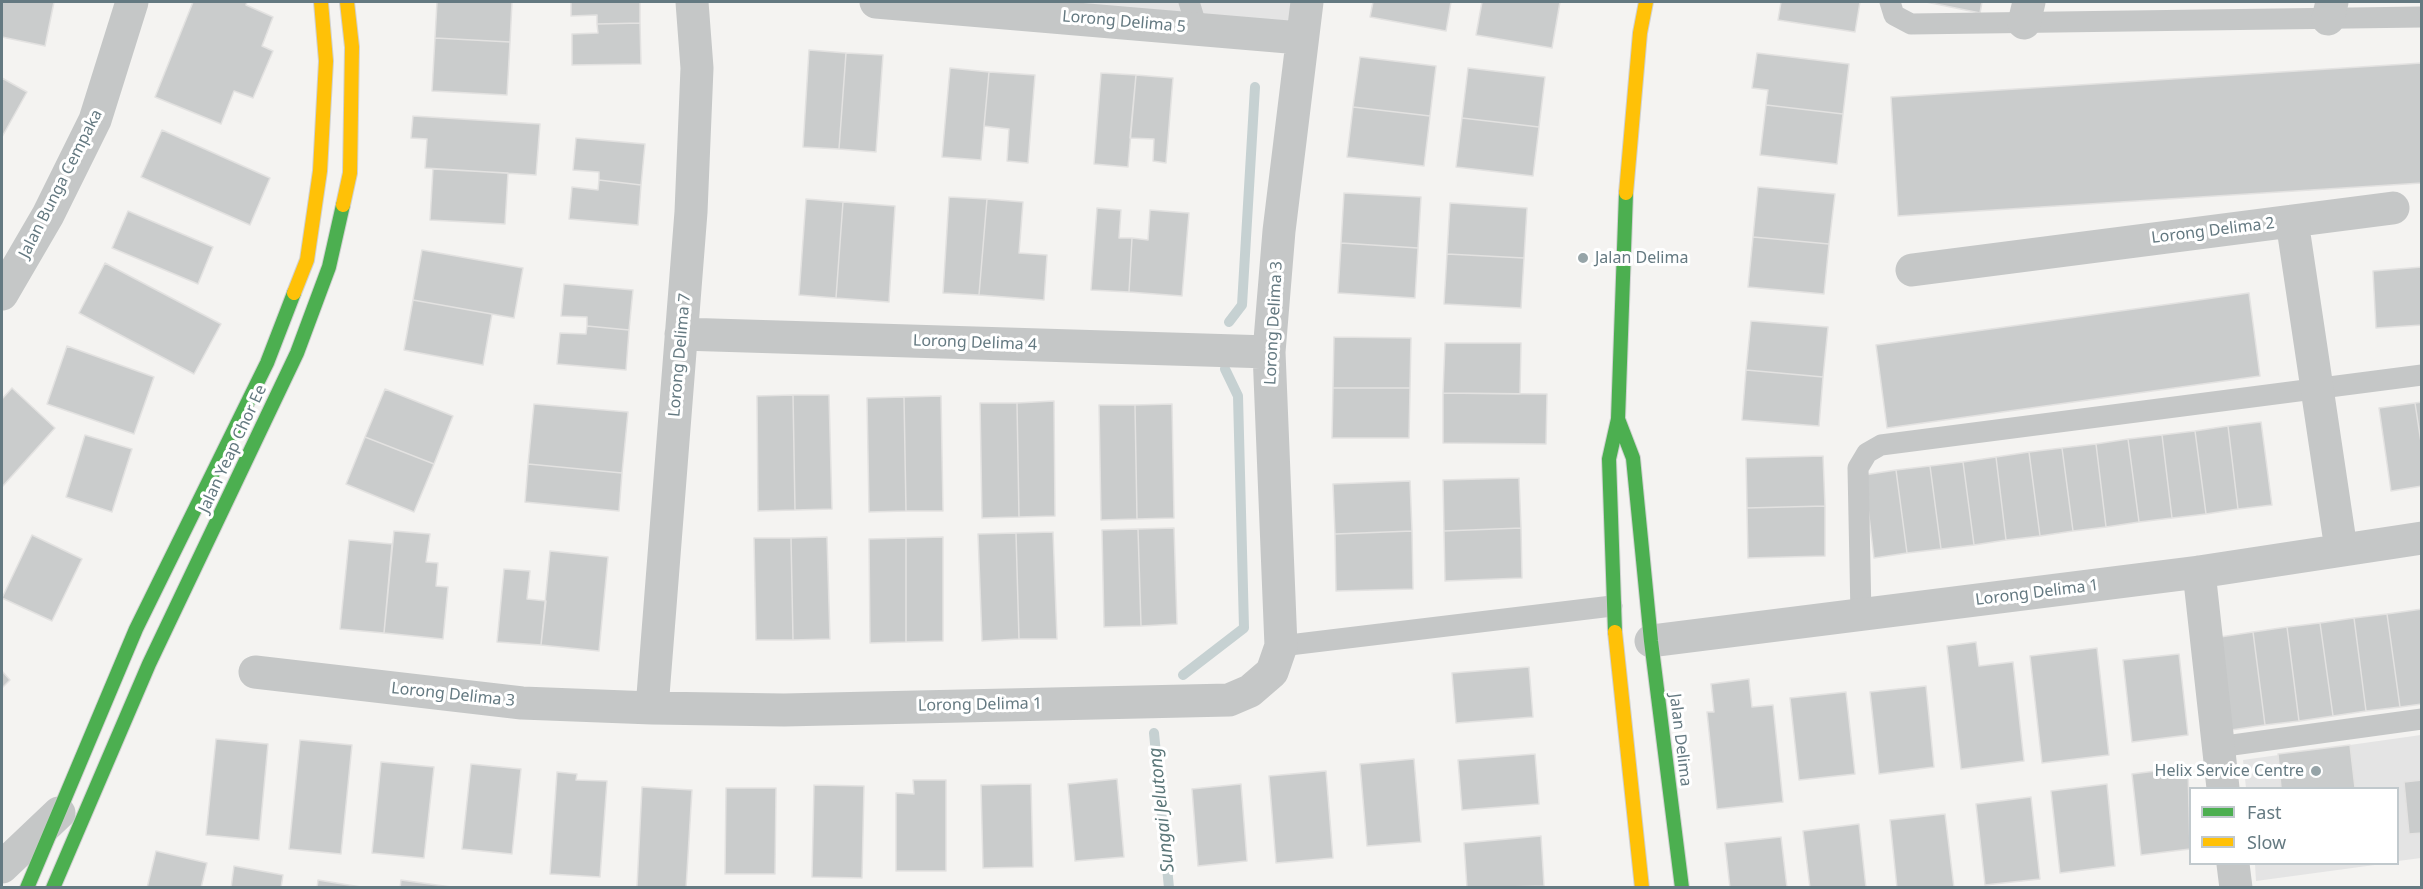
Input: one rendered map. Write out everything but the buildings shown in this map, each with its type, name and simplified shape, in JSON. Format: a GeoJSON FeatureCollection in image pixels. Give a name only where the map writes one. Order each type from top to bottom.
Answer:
{"type":"FeatureCollection","features":[{"type":"Feature","properties":{"kind":"main road","name":"Jalan Yeap Chor Ee"},"geometry":{"type":"LineString","coordinates":[[27,888],[141,619],[267,363],[308,260],[321,149],[326,61],[321,2]]}},
{"type":"Feature","properties":{"kind":"main road","name":"Jalan Yeap Chor Ee"},"geometry":{"type":"LineString","coordinates":[[53,888],[149,664],[297,353],[329,267],[350,173],[352,47],[347,2]]}},
{"type":"Feature","properties":{"kind":"main road","name":"Jalan Delima"},"geometry":{"type":"LineString","coordinates":[[1642,888],[1612,606],[1609,459],[1618,419],[1626,191],[1640,33],[1646,2]]}},
{"type":"Feature","properties":{"kind":"main road","name":"Jalan Delima"},"geometry":{"type":"LineString","coordinates":[[1618,419],[1633,458],[1651,641],[1682,888]]}},
{"type":"Feature","properties":{"kind":"street","name":"Jalan Bunga Cempaka"},"geometry":{"type":"LineString","coordinates":[[2,294],[48,215],[95,120],[132,2]]}},
{"type":"Feature","properties":{"kind":"street","name":"Lorong Delima 7"},"geometry":{"type":"LineString","coordinates":[[652,708],[691,212],[697,68],[692,2]]}},
{"type":"Feature","properties":{"kind":"street","name":"Lorong Delima 5"},"geometry":{"type":"LineString","coordinates":[[876,2],[1193,15],[1300,38]]}},
{"type":"Feature","properties":{"kind":"street","name":"Lorong Delima 3"},"geometry":{"type":"LineString","coordinates":[[1281,646],[1269,352],[1279,231],[1300,38],[1307,2]]}},
{"type":"Feature","properties":{"kind":"street"},"geometry":{"type":"LineString","coordinates":[[2292,221],[2393,208]]}},
{"type":"Feature","properties":{"kind":"street","name":"Lorong Delima 2"},"geometry":{"type":"LineString","coordinates":[[1912,270],[2292,221],[2341,549]]}},
{"type":"Feature","properties":{"kind":"street","name":"Lorong Delima 4"},"geometry":{"type":"LineString","coordinates":[[681,334],[1269,352]]}},
{"type":"Feature","properties":{"kind":"street","name":"Lorong Delima 1"},"geometry":{"type":"LineString","coordinates":[[1651,641],[2199,572],[2421,538]]}},
{"type":"Feature","properties":{"kind":"street"},"geometry":{"type":"LineString","coordinates":[[2199,572],[2223,787]]}},
{"type":"Feature","properties":{"kind":"street","name":"Lorong Delima 1"},"geometry":{"type":"LineString","coordinates":[[652,708],[784,710],[1229,700],[1250,691],[1272,672],[1281,646]]}},
{"type":"Feature","properties":{"kind":"street","name":"Lorong Delima 3"},"geometry":{"type":"LineString","coordinates":[[255,672],[522,703],[652,708]]}},
{"type":"Feature","properties":{"kind":"street"},"geometry":{"type":"LineString","coordinates":[[2,867],[59,813]]}},
{"type":"Feature","properties":{"kind":"street"},"geometry":{"type":"LineString","coordinates":[[2233,865],[2236,888]]}},
{"type":"Feature","properties":{"kind":"lane"},"geometry":{"type":"LineString","coordinates":[[1890,2],[1894,15],[1911,24],[2026,12],[2330,10],[2421,17]]}},
{"type":"Feature","properties":{"kind":"lane"},"geometry":{"type":"LineString","coordinates":[[1861,616],[1858,468],[1868,453],[1881,445],[2421,375]]}},
{"type":"Feature","properties":{"kind":"lane"},"geometry":{"type":"LineString","coordinates":[[1281,646],[1612,606]]}},
{"type":"Feature","properties":{"kind":"lane"},"geometry":{"type":"LineString","coordinates":[[2218,747],[2421,719]]}},
{"type":"Feature","properties":{"kind":"shaded area"},"geometry":{"type":"Polygon","coordinates":[[[878,2],[1307,2],[1300,38],[878,2]]]}},
{"type":"Feature","properties":{"kind":"shaded area"},"geometry":{"type":"Polygon","coordinates":[[[2421,735],[2421,858],[2399,861],[2399,787],[2246,787],[2243,760],[2421,735]]]}},
{"type":"Feature","properties":{"kind":"shaded area"},"geometry":{"type":"Polygon","coordinates":[[[2255,865],[2375,865],[2256,881],[2255,865]]]}},
{"type":"Feature","properties":{"kind":"waterway"},"geometry":{"type":"LineString","coordinates":[[1229,322],[1242,305],[1255,87]]}},
{"type":"Feature","properties":{"kind":"waterway"},"geometry":{"type":"LineString","coordinates":[[1183,675],[1244,628],[1238,396],[1225,369]]}},
{"type":"Feature","properties":{"kind":"waterway","name":"Sungai Jelutong"},"geometry":{"type":"LineString","coordinates":[[1154,733],[1169,888]]}},
{"type":"Feature","properties":{"kind":"traffic: fast"},"geometry":{"type":"LineString","coordinates":[[1615,632],[1609,459],[1618,419],[1626,193]]}},
{"type":"Feature","properties":{"kind":"traffic: fast"},"geometry":{"type":"LineString","coordinates":[[53,888],[149,664],[297,353],[329,267],[343,205]]}},
{"type":"Feature","properties":{"kind":"traffic: fast"},"geometry":{"type":"LineString","coordinates":[[27,888],[136,629],[267,363],[294,293]]}},
{"type":"Feature","properties":{"kind":"traffic: fast"},"geometry":{"type":"LineString","coordinates":[[1618,419],[1633,458],[1651,641],[1682,888]]}},
{"type":"Feature","properties":{"kind":"traffic: slow"},"geometry":{"type":"LineString","coordinates":[[294,293],[307,260],[320,171],[326,61],[321,2]]}},
{"type":"Feature","properties":{"kind":"traffic: slow"},"geometry":{"type":"LineString","coordinates":[[343,205],[350,173],[352,47],[347,2]]}},
{"type":"Feature","properties":{"kind":"traffic: slow"},"geometry":{"type":"LineString","coordinates":[[1626,193],[1640,33],[1646,2]]}},
{"type":"Feature","properties":{"kind":"traffic: slow"},"geometry":{"type":"LineString","coordinates":[[1615,632],[1642,888]]}},
{"type":"Feature","properties":{"kind":"place","name":"Jalan Delima"},"geometry":{"type":"Point","coordinates":[1583,258]}},
{"type":"Feature","properties":{"kind":"place","name":"Helix Service Centre"},"geometry":{"type":"Point","coordinates":[2316,771]}}]}
